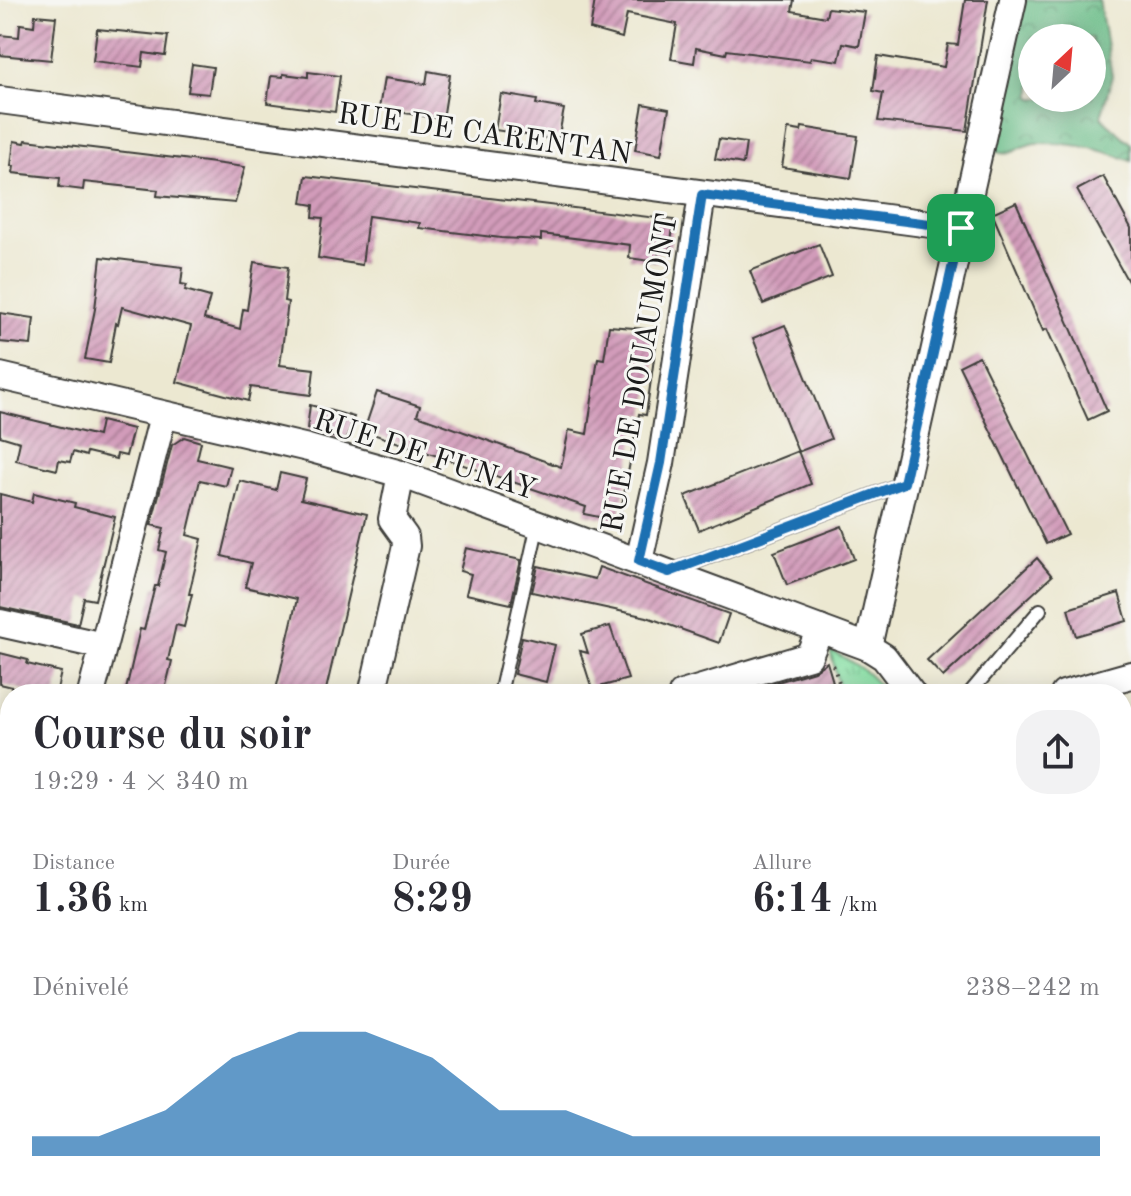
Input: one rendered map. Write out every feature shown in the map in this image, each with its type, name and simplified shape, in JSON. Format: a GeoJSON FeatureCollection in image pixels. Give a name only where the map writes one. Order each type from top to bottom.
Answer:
{"type":"FeatureCollection","features":[{"type":"Feature","properties":{"kind":"street"},"geometry":{"type":"LineString","coordinates":[[868,647],[1013,0]]}},
{"type":"Feature","properties":{"kind":"street","name":"RUE DE CARENTAN"},"geometry":{"type":"LineString","coordinates":[[0,100],[961,228]]}},
{"type":"Feature","properties":{"kind":"street","name":"RUE DE DOUAUMONT"},"geometry":{"type":"LineString","coordinates":[[639,561],[661,463],[702,195]]}},
{"type":"Feature","properties":{"kind":"street","name":"RUE DE FUNAY"},"geometry":{"type":"LineString","coordinates":[[0,376],[308,448],[401,474],[868,647],[884,657],[904,684]]}},
{"type":"Feature","properties":{"kind":"street"},"geometry":{"type":"LineString","coordinates":[[94,684],[163,416]]}},
{"type":"Feature","properties":{"kind":"street"},"geometry":{"type":"LineString","coordinates":[[374,684],[406,546],[405,537],[392,519],[401,474]]}},
{"type":"Feature","properties":{"kind":"street"},"geometry":{"type":"LineString","coordinates":[[0,623],[103,646]]}},
{"type":"Feature","properties":{"kind":"street"},"geometry":{"type":"LineString","coordinates":[[715,684],[809,656],[820,629]]}},
{"type":"Feature","properties":{"kind":"street"},"geometry":{"type":"LineString","coordinates":[[1099,684],[1131,675]]}},
{"type":"Feature","properties":{"kind":"lane"},"geometry":{"type":"LineString","coordinates":[[669,572],[904,483]]}},
{"type":"Feature","properties":{"kind":"lane"},"geometry":{"type":"LineString","coordinates":[[502,684],[538,524]]}},
{"type":"Feature","properties":{"kind":"lane"},"geometry":{"type":"LineString","coordinates":[[977,684],[1040,610]]}},
{"type":"Feature","properties":{"kind":"green space"},"geometry":{"type":"Polygon","coordinates":[[[1025,0],[1099,0],[1103,24],[1020,24],[1025,0]]]}},
{"type":"Feature","properties":{"kind":"green space"},"geometry":{"type":"Polygon","coordinates":[[[1018,31],[1018,112],[1102,112],[1101,117],[1131,144],[1131,161],[1086,147],[1063,144],[1038,143],[1010,153],[991,149],[1018,31]]]}},
{"type":"Feature","properties":{"kind":"green space"},"geometry":{"type":"Polygon","coordinates":[[[1106,41],[1112,76],[1106,98],[1106,41]]]}},
{"type":"Feature","properties":{"kind":"green space"},"geometry":{"type":"Polygon","coordinates":[[[830,650],[853,663],[877,684],[838,684],[830,650]]]}},
{"type":"Feature","properties":{"kind":"building"},"geometry":{"type":"Polygon","coordinates":[[[595,0],[794,0],[792,11],[826,17],[828,8],[865,12],[859,46],[843,43],[839,61],[811,57],[810,61],[727,50],[726,54],[696,48],[694,63],[671,59],[677,24],[627,14],[622,38],[590,29],[595,0]]]}},
{"type":"Feature","properties":{"kind":"building"},"geometry":{"type":"Polygon","coordinates":[[[965,0],[988,0],[967,131],[878,121],[883,93],[873,91],[878,56],[944,67],[948,44],[958,45],[965,0]]]}},
{"type":"Feature","properties":{"kind":"building"},"geometry":{"type":"Polygon","coordinates":[[[35,15],[56,17],[51,60],[0,55],[0,35],[19,37],[20,24],[34,26],[35,15]]]}},
{"type":"Feature","properties":{"kind":"building"},"geometry":{"type":"Polygon","coordinates":[[[97,29],[168,36],[165,56],[144,53],[142,67],[93,61],[97,29]]]}},
{"type":"Feature","properties":{"kind":"building"},"geometry":{"type":"Polygon","coordinates":[[[192,64],[213,67],[209,94],[188,92],[192,64]]]}},
{"type":"Feature","properties":{"kind":"building"},"geometry":{"type":"Polygon","coordinates":[[[428,71],[450,75],[443,119],[379,109],[384,78],[426,84],[428,71]]]}},
{"type":"Feature","properties":{"kind":"building"},"geometry":{"type":"Polygon","coordinates":[[[308,72],[340,76],[335,112],[267,103],[271,76],[308,77],[308,72]]]}},
{"type":"Feature","properties":{"kind":"building"},"geometry":{"type":"Polygon","coordinates":[[[501,94],[537,100],[536,104],[564,109],[558,140],[495,130],[501,94]]]}},
{"type":"Feature","properties":{"kind":"building"},"geometry":{"type":"Polygon","coordinates":[[[643,104],[669,109],[661,155],[635,150],[643,104]]]}},
{"type":"Feature","properties":{"kind":"building"},"geometry":{"type":"Polygon","coordinates":[[[802,127],[858,136],[851,178],[782,167],[788,129],[801,131],[802,127]]]}},
{"type":"Feature","properties":{"kind":"building"},"geometry":{"type":"Polygon","coordinates":[[[719,139],[746,143],[743,164],[715,159],[719,139]]]}},
{"type":"Feature","properties":{"kind":"building"},"geometry":{"type":"Polygon","coordinates":[[[26,140],[245,167],[235,203],[157,196],[158,190],[84,182],[83,190],[59,187],[60,178],[13,173],[14,141],[25,143],[26,140]]]}},
{"type":"Feature","properties":{"kind":"building"},"geometry":{"type":"Polygon","coordinates":[[[306,176],[674,220],[670,250],[659,249],[657,262],[629,258],[630,245],[541,234],[541,240],[501,238],[419,228],[420,223],[368,216],[362,265],[318,258],[323,218],[313,217],[314,205],[302,203],[306,176]]]}},
{"type":"Feature","properties":{"kind":"building"},"geometry":{"type":"Polygon","coordinates":[[[1103,176],[1131,228],[1131,287],[1077,190],[1103,176]]]}},
{"type":"Feature","properties":{"kind":"building"},"geometry":{"type":"Polygon","coordinates":[[[1016,202],[1107,411],[1088,420],[1047,329],[1043,331],[992,213],[1016,202]]]}},
{"type":"Feature","properties":{"kind":"building"},"geometry":{"type":"Polygon","coordinates":[[[819,244],[832,277],[763,304],[750,271],[819,244]]]}},
{"type":"Feature","properties":{"kind":"building"},"geometry":{"type":"Polygon","coordinates":[[[101,257],[183,267],[181,284],[187,285],[185,290],[210,297],[204,319],[240,329],[243,309],[247,310],[254,262],[288,267],[284,301],[288,302],[280,365],[314,369],[311,395],[251,387],[248,401],[177,382],[191,326],[122,307],[109,363],[85,359],[101,257]]]}},
{"type":"Feature","properties":{"kind":"building"},"geometry":{"type":"Polygon","coordinates":[[[0,313],[34,318],[31,345],[0,342],[0,313]]]}},
{"type":"Feature","properties":{"kind":"building"},"geometry":{"type":"Polygon","coordinates":[[[785,325],[831,439],[798,452],[753,338],[785,325]]]}},
{"type":"Feature","properties":{"kind":"building"},"geometry":{"type":"Polygon","coordinates":[[[609,326],[658,330],[646,415],[639,414],[619,521],[584,514],[586,507],[364,431],[377,392],[420,406],[417,415],[561,467],[569,430],[587,434],[598,358],[604,359],[609,326]]]}},
{"type":"Feature","properties":{"kind":"building"},"geometry":{"type":"Polygon","coordinates":[[[979,356],[1067,534],[1046,544],[959,366],[979,356]]]}},
{"type":"Feature","properties":{"kind":"building"},"geometry":{"type":"Polygon","coordinates":[[[310,405],[354,417],[346,441],[307,429],[310,405]]]}},
{"type":"Feature","properties":{"kind":"building"},"geometry":{"type":"Polygon","coordinates":[[[0,412],[98,436],[101,421],[133,429],[126,456],[117,454],[116,459],[73,452],[70,462],[59,460],[57,470],[16,460],[20,442],[0,436],[0,412]]]}},
{"type":"Feature","properties":{"kind":"building"},"geometry":{"type":"Polygon","coordinates":[[[184,437],[201,442],[197,459],[231,467],[226,486],[200,480],[187,535],[202,539],[184,627],[176,625],[166,684],[127,684],[140,629],[144,630],[166,552],[159,550],[164,528],[151,525],[172,445],[184,437]]]}},
{"type":"Feature","properties":{"kind":"building"},"geometry":{"type":"Polygon","coordinates":[[[798,451],[811,484],[699,530],[685,496],[798,451]]]}},
{"type":"Feature","properties":{"kind":"building"},"geometry":{"type":"Polygon","coordinates":[[[280,473],[306,479],[301,499],[367,514],[327,684],[277,684],[297,599],[245,587],[251,563],[222,556],[240,481],[276,490],[280,473]]]}},
{"type":"Feature","properties":{"kind":"building"},"geometry":{"type":"Polygon","coordinates":[[[34,493],[115,517],[95,600],[84,598],[78,624],[0,607],[0,494],[32,502],[34,493]]]}},
{"type":"Feature","properties":{"kind":"building"},"geometry":{"type":"Polygon","coordinates":[[[842,526],[854,559],[787,585],[774,552],[842,526]]]}},
{"type":"Feature","properties":{"kind":"building"},"geometry":{"type":"Polygon","coordinates":[[[466,548],[521,560],[511,604],[466,594],[471,574],[460,571],[466,548]]]}},
{"type":"Feature","properties":{"kind":"building"},"geometry":{"type":"Polygon","coordinates":[[[1037,558],[1052,576],[943,677],[927,660],[1037,558]]]}},
{"type":"Feature","properties":{"kind":"building"},"geometry":{"type":"Polygon","coordinates":[[[538,566],[595,579],[599,567],[729,614],[719,643],[647,617],[532,592],[538,566]]]}},
{"type":"Feature","properties":{"kind":"building"},"geometry":{"type":"Polygon","coordinates":[[[1119,593],[1127,621],[1076,636],[1068,609],[1119,593]]]}},
{"type":"Feature","properties":{"kind":"building"},"geometry":{"type":"Polygon","coordinates":[[[610,626],[628,679],[610,684],[590,684],[580,651],[588,653],[582,634],[610,626]]]}},
{"type":"Feature","properties":{"kind":"building"},"geometry":{"type":"Polygon","coordinates":[[[522,637],[555,645],[546,682],[514,674],[522,637]]]}},
{"type":"Feature","properties":{"kind":"building"},"geometry":{"type":"Polygon","coordinates":[[[0,653],[28,660],[27,664],[61,672],[58,684],[0,684],[0,653]]]}},
{"type":"Feature","properties":{"kind":"building"},"geometry":{"type":"Polygon","coordinates":[[[827,662],[833,682],[771,684],[814,671],[827,662]]]}},
{"type":"Feature","properties":{"kind":"route"},"geometry":{"type":"LineString","coordinates":[[702,195],[961,228],[904,483],[669,572],[639,561],[661,463],[702,195]]}}]}
